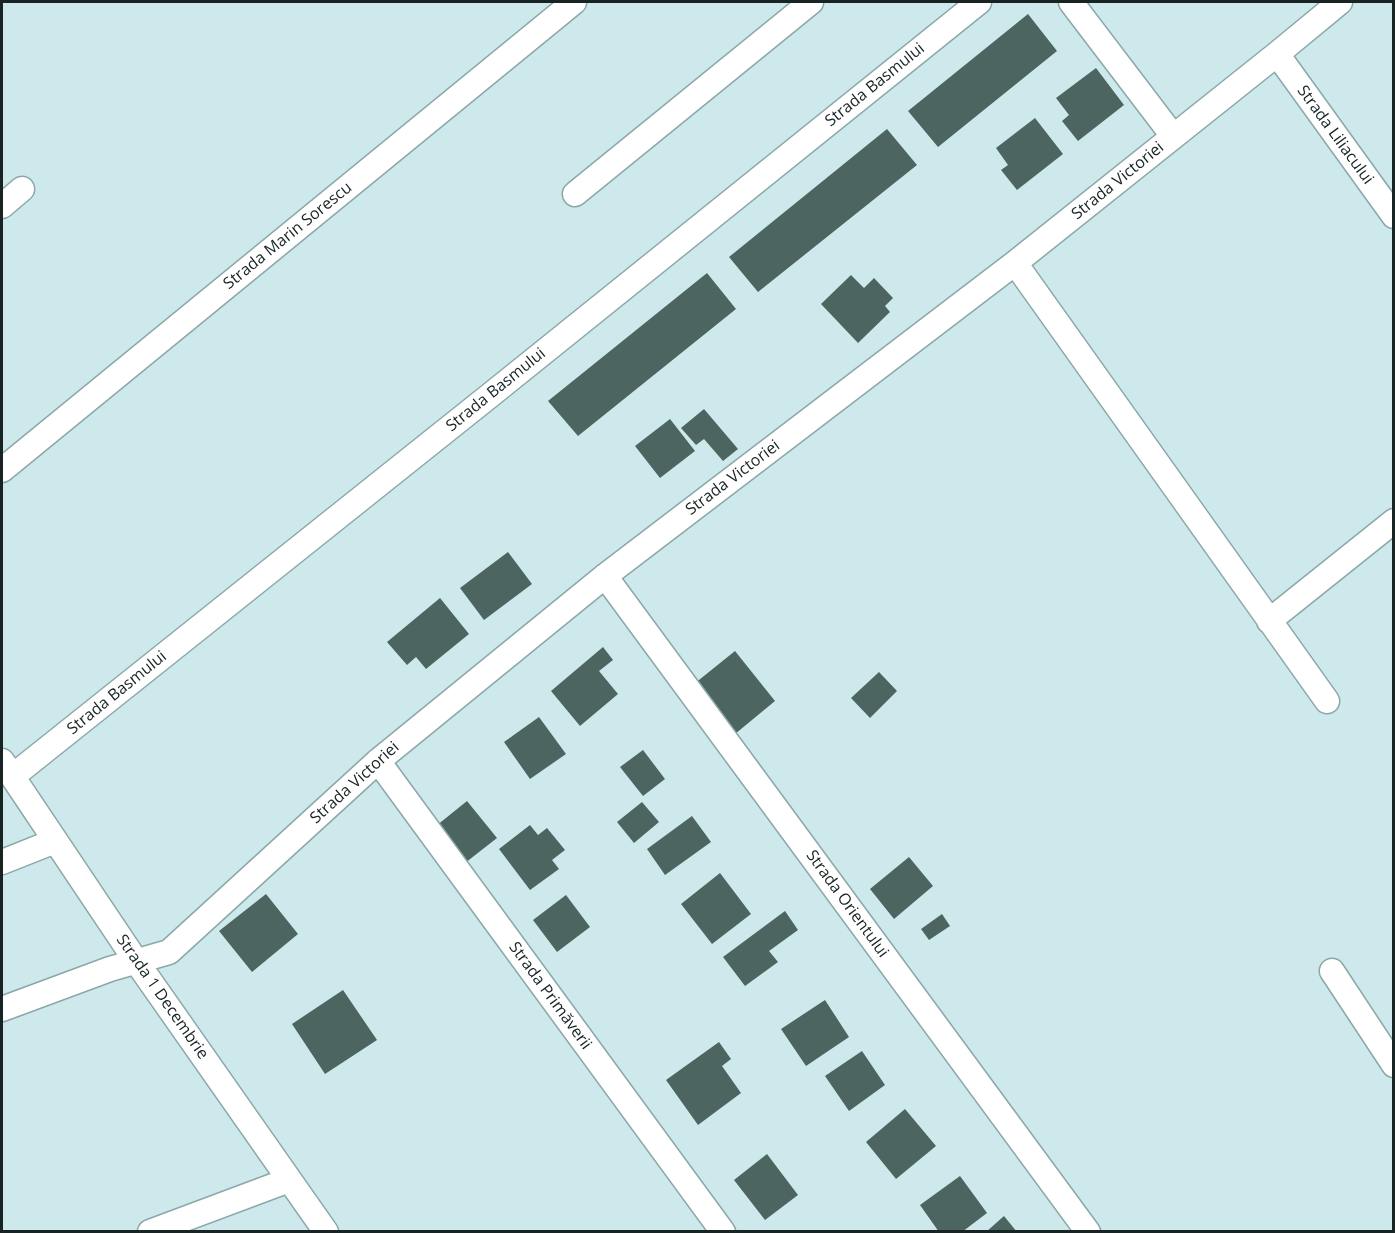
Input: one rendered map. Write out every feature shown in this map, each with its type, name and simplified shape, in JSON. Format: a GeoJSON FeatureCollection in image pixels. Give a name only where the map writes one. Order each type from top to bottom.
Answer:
{"type":"FeatureCollection","features":[{"type":"Feature","properties":{"kind":"street","name":"Strada Marin Sorescu"},"geometry":{"type":"LineString","coordinates":[[2,470],[574,2]]}},
{"type":"Feature","properties":{"kind":"street"},"geometry":{"type":"LineString","coordinates":[[575,194],[811,2]]}},
{"type":"Feature","properties":{"kind":"street","name":"Strada Basmului"},"geometry":{"type":"LineString","coordinates":[[7,769],[493,393],[979,2]]}},
{"type":"Feature","properties":{"kind":"street"},"geometry":{"type":"LineString","coordinates":[[1071,2],[1173,136]]}},
{"type":"Feature","properties":{"kind":"street","name":"Strada Victoriei"},"geometry":{"type":"LineString","coordinates":[[2,1009],[110,969],[169,952],[378,761],[605,576],[1015,263],[1340,2]]}},
{"type":"Feature","properties":{"kind":"street","name":"Strada Liliacului"},"geometry":{"type":"LineString","coordinates":[[1277,54],[1394,216]]}},
{"type":"Feature","properties":{"kind":"street"},"geometry":{"type":"LineString","coordinates":[[2,206],[22,189]]}},
{"type":"Feature","properties":{"kind":"street"},"geometry":{"type":"LineString","coordinates":[[1015,263],[1327,701]]}},
{"type":"Feature","properties":{"kind":"street"},"geometry":{"type":"LineString","coordinates":[[1269,621],[1394,521]]}},
{"type":"Feature","properties":{"kind":"street","name":"Strada Orientului"},"geometry":{"type":"LineString","coordinates":[[605,576],[1088,1232]]}},
{"type":"Feature","properties":{"kind":"street","name":"Strada Primăverii"},"geometry":{"type":"LineString","coordinates":[[378,761],[723,1232]]}},
{"type":"Feature","properties":{"kind":"street","name":"Strada 1 Decembrie"},"geometry":{"type":"LineString","coordinates":[[7,769],[136,961],[326,1232]]}},
{"type":"Feature","properties":{"kind":"street"},"geometry":{"type":"LineString","coordinates":[[2,862],[55,841]]}},
{"type":"Feature","properties":{"kind":"street"},"geometry":{"type":"LineString","coordinates":[[1332,971],[1394,1065]]}},
{"type":"Feature","properties":{"kind":"street"},"geometry":{"type":"LineString","coordinates":[[150,1232],[289,1180]]}},
{"type":"Feature","properties":{"kind":"building"},"geometry":{"type":"Polygon","coordinates":[[[1028,14],[1057,51],[938,147],[908,111],[1028,14]]]}},
{"type":"Feature","properties":{"kind":"building"},"geometry":{"type":"Polygon","coordinates":[[[1096,68],[1124,105],[1078,141],[1062,121],[1069,115],[1056,98],[1096,68]]]}},
{"type":"Feature","properties":{"kind":"building"},"geometry":{"type":"Polygon","coordinates":[[[1035,118],[1063,154],[1017,190],[1001,170],[1008,165],[996,148],[1035,118]]]}},
{"type":"Feature","properties":{"kind":"building"},"geometry":{"type":"Polygon","coordinates":[[[887,129],[917,165],[758,292],[729,257],[887,129]]]}},
{"type":"Feature","properties":{"kind":"building"},"geometry":{"type":"Polygon","coordinates":[[[707,273],[736,309],[578,436],[548,401],[707,273]]]}},
{"type":"Feature","properties":{"kind":"building"},"geometry":{"type":"Polygon","coordinates":[[[851,275],[864,288],[874,278],[893,298],[885,306],[890,312],[858,343],[821,304],[851,275]]]}},
{"type":"Feature","properties":{"kind":"building"},"geometry":{"type":"Polygon","coordinates":[[[704,409],[738,449],[723,461],[704,439],[696,445],[681,428],[704,409]]]}},
{"type":"Feature","properties":{"kind":"building"},"geometry":{"type":"Polygon","coordinates":[[[670,419],[695,451],[660,478],[635,446],[670,419]]]}},
{"type":"Feature","properties":{"kind":"building"},"geometry":{"type":"Polygon","coordinates":[[[508,552],[532,584],[484,620],[460,588],[508,552]]]}},
{"type":"Feature","properties":{"kind":"building"},"geometry":{"type":"Polygon","coordinates":[[[440,598],[469,634],[426,669],[416,657],[407,665],[387,642],[440,598]]]}},
{"type":"Feature","properties":{"kind":"building"},"geometry":{"type":"Polygon","coordinates":[[[603,647],[613,660],[599,671],[618,694],[580,726],[551,691],[603,647]]]}},
{"type":"Feature","properties":{"kind":"building"},"geometry":{"type":"Polygon","coordinates":[[[735,651],[775,701],[735,734],[694,684],[735,651]]]}},
{"type":"Feature","properties":{"kind":"building"},"geometry":{"type":"Polygon","coordinates":[[[879,672],[897,691],[870,718],[851,698],[879,672]]]}},
{"type":"Feature","properties":{"kind":"building"},"geometry":{"type":"Polygon","coordinates":[[[539,717],[566,754],[530,779],[504,742],[539,717]]]}},
{"type":"Feature","properties":{"kind":"building"},"geometry":{"type":"Polygon","coordinates":[[[643,750],[665,779],[643,796],[620,767],[643,750]]]}},
{"type":"Feature","properties":{"kind":"building"},"geometry":{"type":"Polygon","coordinates":[[[467,801],[497,838],[465,863],[436,826],[467,801]]]}},
{"type":"Feature","properties":{"kind":"building"},"geometry":{"type":"Polygon","coordinates":[[[642,802],[659,822],[634,843],[617,822],[642,802]]]}},
{"type":"Feature","properties":{"kind":"building"},"geometry":{"type":"Polygon","coordinates":[[[692,816],[711,842],[665,875],[647,849],[692,816]]]}},
{"type":"Feature","properties":{"kind":"building"},"geometry":{"type":"Polygon","coordinates":[[[530,825],[538,835],[547,828],[565,850],[552,860],[559,869],[530,890],[499,849],[530,825]]]}},
{"type":"Feature","properties":{"kind":"building"},"geometry":{"type":"Polygon","coordinates":[[[909,857],[933,886],[894,919],[870,889],[909,857]]]}},
{"type":"Feature","properties":{"kind":"building"},"geometry":{"type":"Polygon","coordinates":[[[720,873],[751,914],[712,944],[681,904],[720,873]]]}},
{"type":"Feature","properties":{"kind":"building"},"geometry":{"type":"Polygon","coordinates":[[[266,894],[298,934],[252,972],[219,931],[266,894]]]}},
{"type":"Feature","properties":{"kind":"building"},"geometry":{"type":"Polygon","coordinates":[[[566,895],[590,927],[557,952],[533,920],[566,895]]]}},
{"type":"Feature","properties":{"kind":"building"},"geometry":{"type":"Polygon","coordinates":[[[785,911],[798,930],[769,951],[778,962],[745,986],[723,957],[785,911]]]}},
{"type":"Feature","properties":{"kind":"building"},"geometry":{"type":"Polygon","coordinates":[[[942,914],[950,926],[929,940],[921,929],[942,914]]]}},
{"type":"Feature","properties":{"kind":"building"},"geometry":{"type":"Polygon","coordinates":[[[343,990],[377,1040],[325,1074],[292,1024],[343,990]]]}},
{"type":"Feature","properties":{"kind":"building"},"geometry":{"type":"Polygon","coordinates":[[[825,1000],[849,1037],[806,1066],[781,1029],[825,1000]]]}},
{"type":"Feature","properties":{"kind":"building"},"geometry":{"type":"Polygon","coordinates":[[[719,1042],[731,1059],[722,1066],[741,1093],[698,1125],[666,1080],[719,1042]]]}},
{"type":"Feature","properties":{"kind":"building"},"geometry":{"type":"Polygon","coordinates":[[[862,1051],[885,1085],[849,1111],[825,1076],[862,1051]]]}},
{"type":"Feature","properties":{"kind":"building"},"geometry":{"type":"Polygon","coordinates":[[[905,1109],[936,1146],[896,1179],[866,1142],[905,1109]]]}},
{"type":"Feature","properties":{"kind":"building"},"geometry":{"type":"Polygon","coordinates":[[[767,1154],[798,1195],[765,1220],[734,1180],[767,1154]]]}},
{"type":"Feature","properties":{"kind":"building"},"geometry":{"type":"Polygon","coordinates":[[[960,1176],[987,1213],[962,1232],[939,1232],[920,1205],[960,1176]]]}},
{"type":"Feature","properties":{"kind":"building"},"geometry":{"type":"Polygon","coordinates":[[[1004,1216],[1017,1232],[986,1232],[1004,1216]]]}}]}
